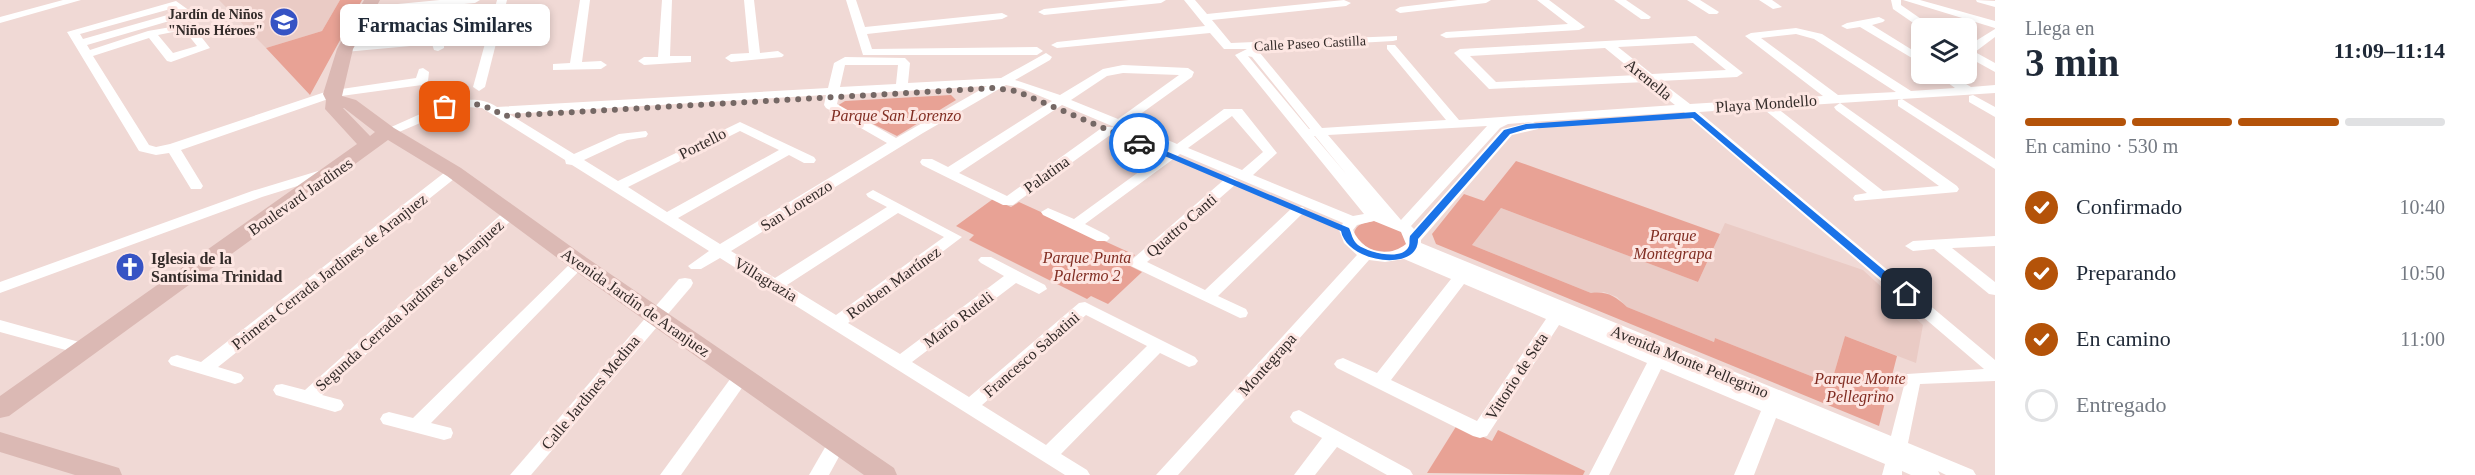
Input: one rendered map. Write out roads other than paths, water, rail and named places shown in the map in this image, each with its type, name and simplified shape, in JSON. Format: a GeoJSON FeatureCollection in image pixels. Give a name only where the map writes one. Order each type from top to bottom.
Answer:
{"type":"FeatureCollection","features":[{"type":"Feature","properties":{"kind":"street"},"geometry":{"type":"LineString","coordinates":[[0,20],[76,0]]}},
{"type":"Feature","properties":{"kind":"street"},"geometry":{"type":"LineString","coordinates":[[334,97],[345,49],[369,5],[469,0]]}},
{"type":"Feature","properties":{"kind":"street"},"geometry":{"type":"LineString","coordinates":[[479,87],[502,0]]}},
{"type":"Feature","properties":{"kind":"street"},"geometry":{"type":"LineString","coordinates":[[576,66],[585,0]]}},
{"type":"Feature","properties":{"kind":"street"},"geometry":{"type":"LineString","coordinates":[[664,60],[667,0]]}},
{"type":"Feature","properties":{"kind":"street"},"geometry":{"type":"LineString","coordinates":[[749,0],[755,56]]}},
{"type":"Feature","properties":{"kind":"street"},"geometry":{"type":"LineString","coordinates":[[852,0],[860,31],[1002,16]]}},
{"type":"Feature","properties":{"kind":"street"},"geometry":{"type":"LineString","coordinates":[[1044,12],[1161,0]]}},
{"type":"Feature","properties":{"kind":"street"},"geometry":{"type":"LineString","coordinates":[[1189,0],[1213,29]]}},
{"type":"Feature","properties":{"kind":"street"},"geometry":{"type":"LineString","coordinates":[[1400,10],[1486,0]]}},
{"type":"Feature","properties":{"kind":"street"},"geometry":{"type":"LineString","coordinates":[[1446,35],[1579,27],[1542,0]]}},
{"type":"Feature","properties":{"kind":"street"},"geometry":{"type":"LineString","coordinates":[[1619,0],[1645,17]]}},
{"type":"Feature","properties":{"kind":"street"},"geometry":{"type":"LineString","coordinates":[[1692,0],[1713,12]]}},
{"type":"Feature","properties":{"kind":"street"},"geometry":{"type":"LineString","coordinates":[[1764,0],[1777,8]]}},
{"type":"Feature","properties":{"kind":"street"},"geometry":{"type":"LineString","coordinates":[[1896,0],[1897,7],[1914,18]]}},
{"type":"Feature","properties":{"kind":"street"},"geometry":{"type":"LineString","coordinates":[[1908,0],[1995,25]]}},
{"type":"Feature","properties":{"kind":"street"},"geometry":{"type":"LineString","coordinates":[[1981,0],[1995,4]]}},
{"type":"Feature","properties":{"kind":"street"},"geometry":{"type":"LineString","coordinates":[[1203,18],[1346,3]]}},
{"type":"Feature","properties":{"kind":"street"},"geometry":{"type":"LineString","coordinates":[[80,43],[186,13],[176,4],[74,31],[80,43],[144,148],[156,152],[334,97],[422,81],[423,72]]}},
{"type":"Feature","properties":{"kind":"street"},"geometry":{"type":"LineString","coordinates":[[1847,27],[1879,20]]}},
{"type":"Feature","properties":{"kind":"street"},"geometry":{"type":"LineString","coordinates":[[1862,23],[1911,54]]}},
{"type":"Feature","properties":{"kind":"street"},"geometry":{"type":"LineString","coordinates":[[1057,45],[1213,29]]}},
{"type":"Feature","properties":{"kind":"street","name":"Calle Paseo Castilla"},"geometry":{"type":"LineString","coordinates":[[1213,29],[1228,47],[1392,43],[1455,123]]}},
{"type":"Feature","properties":{"kind":"street","name":"San Lorenzo"},"geometry":{"type":"LineString","coordinates":[[696,266],[896,143],[1000,84],[1042,54],[867,53],[860,31]]}},
{"type":"Feature","properties":{"kind":"street"},"geometry":{"type":"LineString","coordinates":[[1860,198],[1952,189],[1751,36],[1796,31],[1818,36],[1995,165]]}},
{"type":"Feature","properties":{"kind":"street"},"geometry":{"type":"LineString","coordinates":[[1977,44],[1995,32]]}},
{"type":"Feature","properties":{"kind":"street"},"geometry":{"type":"LineString","coordinates":[[87,54],[152,36]]}},
{"type":"Feature","properties":{"kind":"street"},"geometry":{"type":"LineString","coordinates":[[1696,39],[1737,73],[1648,78],[1493,87],[1461,53],[1696,39]]}},
{"type":"Feature","properties":{"kind":"street"},"geometry":{"type":"LineString","coordinates":[[345,49],[438,40],[438,48]]}},
{"type":"Feature","properties":{"kind":"street","name":"Arenella"},"geometry":{"type":"LineString","coordinates":[[1607,44],[1995,369]]}},
{"type":"Feature","properties":{"kind":"street"},"geometry":{"type":"LineString","coordinates":[[1349,225],[1347,238],[1355,247],[1367,254],[1388,258],[1411,246],[1397,223],[1256,55],[1251,52],[1241,55],[1374,217]]}},
{"type":"Feature","properties":{"kind":"street"},"geometry":{"type":"LineString","coordinates":[[730,58],[778,55]]}},
{"type":"Feature","properties":{"kind":"street"},"geometry":{"type":"LineString","coordinates":[[1977,57],[1995,68]]}},
{"type":"Feature","properties":{"kind":"street"},"geometry":{"type":"LineString","coordinates":[[644,61],[687,59]]}},
{"type":"Feature","properties":{"kind":"street"},"geometry":{"type":"LineString","coordinates":[[896,143],[832,107],[833,93],[840,63],[845,61],[901,61],[904,63],[902,87]]}},
{"type":"Feature","properties":{"kind":"street"},"geometry":{"type":"LineString","coordinates":[[557,68],[601,65]]}},
{"type":"Feature","properties":{"kind":"street"},"geometry":{"type":"LineString","coordinates":[[949,173],[1103,73],[1112,70],[1188,72],[1113,127]]}},
{"type":"Feature","properties":{"kind":"street"},"geometry":{"type":"LineString","coordinates":[[500,114],[1000,84]]}},
{"type":"Feature","properties":{"kind":"street"},"geometry":{"type":"LineString","coordinates":[[833,93],[902,87],[1000,84],[1058,104],[1349,225]]}},
{"type":"Feature","properties":{"kind":"street"},"geometry":{"type":"LineString","coordinates":[[1956,84],[1995,113]]}},
{"type":"Feature","properties":{"kind":"street","name":"Playa Mondello"},"geometry":{"type":"LineString","coordinates":[[1304,133],[1971,95],[1995,89]]}},
{"type":"Feature","properties":{"kind":"street","name":"Playa Mondello"},"geometry":{"type":"LineString","coordinates":[[1971,95],[1995,98]]}},
{"type":"Feature","properties":{"kind":"street","name":"Avenida Jardín de Aranjuez"},"geometry":{"type":"LineString","coordinates":[[334,97],[334,110],[378,139],[454,172],[579,263],[884,475]]}},
{"type":"Feature","properties":{"kind":"street","name":"Villagrazia"},"geometry":{"type":"LineString","coordinates":[[445,107],[467,103],[485,105],[571,161],[776,285],[1080,475]]}},
{"type":"Feature","properties":{"kind":"street","name":"Playa Mondello"},"geometry":{"type":"LineString","coordinates":[[1411,246],[1507,132],[1516,129],[1690,112],[1772,111],[1838,103]]}},
{"type":"Feature","properties":{"kind":"street"},"geometry":{"type":"LineString","coordinates":[[1772,111],[1880,196]]}},
{"type":"Feature","properties":{"kind":"street"},"geometry":{"type":"LineString","coordinates":[[1075,225],[1229,112],[1237,112],[1270,153],[1238,179]]}},
{"type":"Feature","properties":{"kind":"street","name":"Boulevard Jardines"},"geometry":{"type":"LineString","coordinates":[[0,409],[378,139],[427,114]]}},
{"type":"Feature","properties":{"kind":"street"},"geometry":{"type":"LineString","coordinates":[[1397,223],[1461,162],[1495,125],[1505,120]]}},
{"type":"Feature","properties":{"kind":"street","name":"Portello"},"geometry":{"type":"LineString","coordinates":[[615,188],[734,127],[746,126],[809,160]]}},
{"type":"Feature","properties":{"kind":"street","name":"Palatina"},"geometry":{"type":"LineString","coordinates":[[927,162],[1008,202],[1113,127]]}},
{"type":"Feature","properties":{"kind":"street"},"geometry":{"type":"LineString","coordinates":[[571,161],[624,136],[641,134]]}},
{"type":"Feature","properties":{"kind":"street"},"geometry":{"type":"LineString","coordinates":[[173,148],[196,186]]}},
{"type":"Feature","properties":{"kind":"street"},"geometry":{"type":"LineString","coordinates":[[665,219],[789,150]]}},
{"type":"Feature","properties":{"kind":"street"},"geometry":{"type":"LineString","coordinates":[[1461,162],[1476,168]]}},
{"type":"Feature","properties":{"kind":"street"},"geometry":{"type":"LineString","coordinates":[[0,288],[257,194],[337,170]]}},
{"type":"Feature","properties":{"kind":"street","name":"Primera Cerrada Jardines de Aranjuez"},"geometry":{"type":"LineString","coordinates":[[203,369],[454,172]]}},
{"type":"Feature","properties":{"kind":"street"},"geometry":{"type":"LineString","coordinates":[[1238,179],[1298,210],[1349,225],[1374,217],[1397,223]]}},
{"type":"Feature","properties":{"kind":"street","name":"Quattro Canti"},"geometry":{"type":"LineString","coordinates":[[1238,179],[1136,263],[1240,313]]}},
{"type":"Feature","properties":{"kind":"street","name":"Rouben Martínez"},"geometry":{"type":"LineString","coordinates":[[837,323],[955,237],[873,194]]}},
{"type":"Feature","properties":{"kind":"street"},"geometry":{"type":"LineString","coordinates":[[776,285],[898,207]]}},
{"type":"Feature","properties":{"kind":"street"},"geometry":{"type":"LineString","coordinates":[[1207,297],[1298,210]]}},
{"type":"Feature","properties":{"kind":"street"},"geometry":{"type":"LineString","coordinates":[[1048,212],[1102,238]]}},
{"type":"Feature","properties":{"kind":"street","name":"Segunda Cerrada Jardines de Aranjuez"},"geometry":{"type":"LineString","coordinates":[[308,397],[511,213]]}},
{"type":"Feature","properties":{"kind":"street"},"geometry":{"type":"LineString","coordinates":[[1913,246],[1995,241]]}},
{"type":"Feature","properties":{"kind":"street"},"geometry":{"type":"LineString","coordinates":[[1938,245],[1995,290]]}},
{"type":"Feature","properties":{"kind":"street","name":"Avenida Monte Pellegrino"},"geometry":{"type":"LineString","coordinates":[[1411,246],[1460,278],[1555,318],[1660,355],[1771,408],[1930,475]]}},
{"type":"Feature","properties":{"kind":"street","name":"Avenida Monte Pellegrino"},"geometry":{"type":"LineString","coordinates":[[1411,246],[1896,461],[1966,475]]}},
{"type":"Feature","properties":{"kind":"street","name":"Montegrapa"},"geometry":{"type":"LineString","coordinates":[[1166,475],[1367,254]]}},
{"type":"Feature","properties":{"kind":"street","name":"Mario Ruteli"},"geometry":{"type":"LineString","coordinates":[[986,260],[1039,289]]}},
{"type":"Feature","properties":{"kind":"street"},"geometry":{"type":"LineString","coordinates":[[416,426],[579,263]]}},
{"type":"Feature","properties":{"kind":"street","name":"Mario Ruteli"},"geometry":{"type":"LineString","coordinates":[[900,363],[1015,276]]}},
{"type":"Feature","properties":{"kind":"street"},"geometry":{"type":"LineString","coordinates":[[1380,382],[1460,278]]}},
{"type":"Feature","properties":{"kind":"street","name":"Calle Jardines Medina"},"geometry":{"type":"LineString","coordinates":[[520,475],[654,315],[685,283]]}},
{"type":"Feature","properties":{"kind":"street","name":"Francesco Sabatini"},"geometry":{"type":"LineString","coordinates":[[970,406],[1085,307],[1189,361]]}},
{"type":"Feature","properties":{"kind":"street","name":"Vittorio de Seta"},"geometry":{"type":"LineString","coordinates":[[1343,364],[1480,431],[1555,318]]}},
{"type":"Feature","properties":{"kind":"street"},"geometry":{"type":"LineString","coordinates":[[0,326],[84,349]]}},
{"type":"Feature","properties":{"kind":"street"},"geometry":{"type":"LineString","coordinates":[[1048,455],[1158,345]]}},
{"type":"Feature","properties":{"kind":"street"},"geometry":{"type":"LineString","coordinates":[[1599,475],[1660,355]]}},
{"type":"Feature","properties":{"kind":"street","name":"Primera Cerrada Jardines de Aranjuez"},"geometry":{"type":"LineString","coordinates":[[177,362],[235,378]]}},
{"type":"Feature","properties":{"kind":"street"},"geometry":{"type":"LineString","coordinates":[[670,475],[742,375]]}},
{"type":"Feature","properties":{"kind":"street"},"geometry":{"type":"LineString","coordinates":[[1896,461],[1913,378],[1995,375]]}},
{"type":"Feature","properties":{"kind":"street","name":"Segunda Cerrada Jardines de Aranjuez"},"geometry":{"type":"LineString","coordinates":[[282,390],[335,405]]}},
{"type":"Feature","properties":{"kind":"street"},"geometry":{"type":"LineString","coordinates":[[1744,475],[1771,408]]}},
{"type":"Feature","properties":{"kind":"street"},"geometry":{"type":"LineString","coordinates":[[1299,417],[1402,475]]}},
{"type":"Feature","properties":{"kind":"street"},"geometry":{"type":"LineString","coordinates":[[389,419],[444,434]]}},
{"type":"Feature","properties":{"kind":"street"},"geometry":{"type":"LineString","coordinates":[[1304,475],[1333,438]]}},
{"type":"Feature","properties":{"kind":"street"},"geometry":{"type":"LineString","coordinates":[[0,442],[109,475]]}},
{"type":"Feature","properties":{"kind":"street"},"geometry":{"type":"LineString","coordinates":[[819,475],[838,442]]}},
{"type":"Feature","properties":{"kind":"place","name":"Jardín de Niños \"Niños Héroes\""},"geometry":{"type":"Point","coordinates":[284,22]}},
{"type":"Feature","properties":{"kind":"place","name":"Farmacias Similares"},"geometry":{"type":"Point","coordinates":[445,107]}},
{"type":"Feature","properties":{"kind":"place","name":"Iglesia de la Santísima Trinidad"},"geometry":{"type":"Point","coordinates":[130,267]}},
{"type":"Feature","properties":{"kind":"park label","name":"Parque San Lorenzo"},"geometry":{"type":"Point","coordinates":[896,115]}},
{"type":"Feature","properties":{"kind":"park label","name":"Parque Montegrapa"},"geometry":{"type":"Point","coordinates":[1673,244]}},
{"type":"Feature","properties":{"kind":"park label","name":"Parque Punta Palermo 2"},"geometry":{"type":"Point","coordinates":[1087,266]}},
{"type":"Feature","properties":{"kind":"park label","name":"Parque Monte Pellegrino"},"geometry":{"type":"Point","coordinates":[1860,387]}}]}
